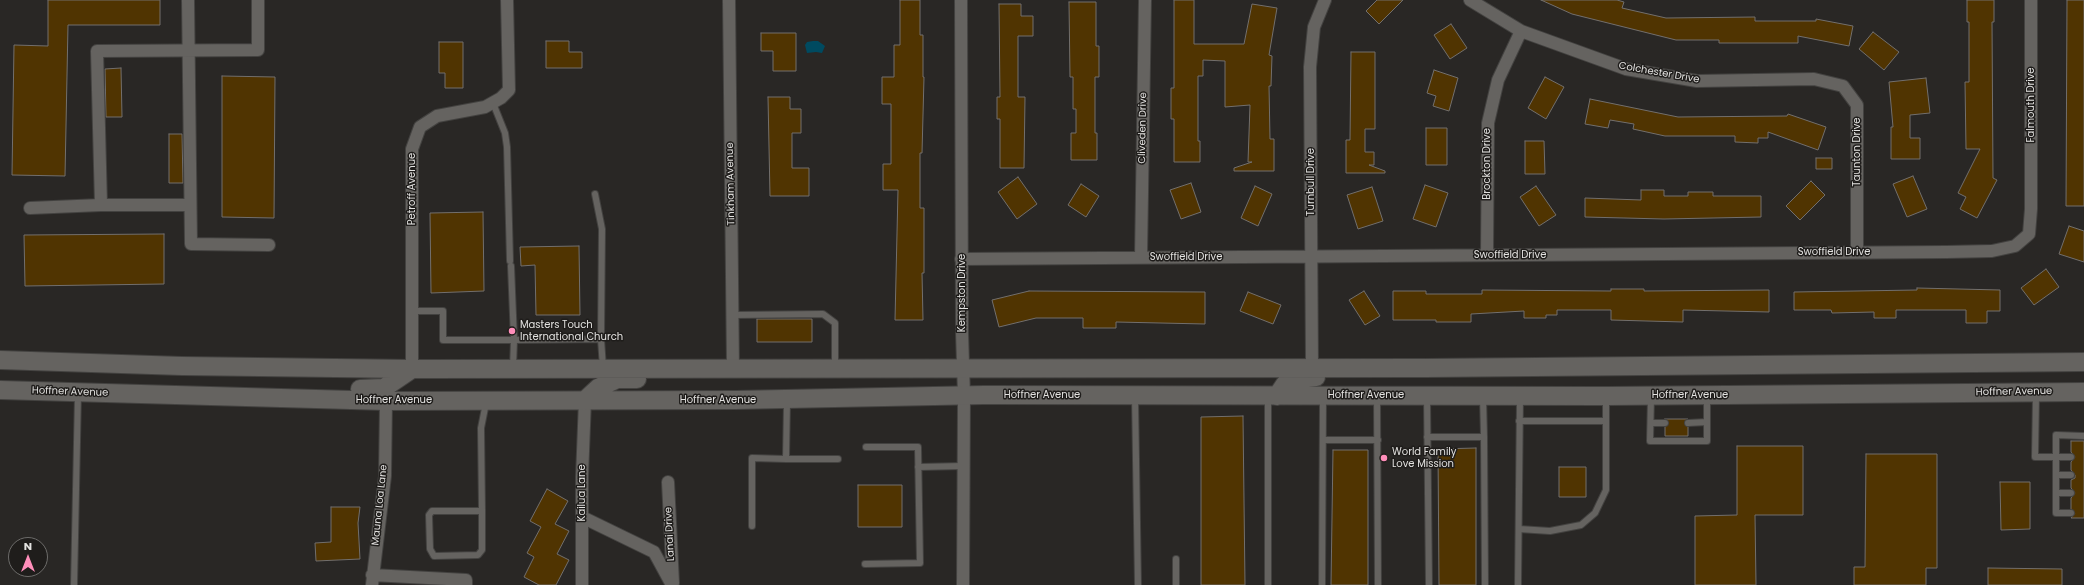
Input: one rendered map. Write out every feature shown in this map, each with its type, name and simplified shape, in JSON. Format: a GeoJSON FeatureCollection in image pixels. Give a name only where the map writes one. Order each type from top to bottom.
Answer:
{"type":"FeatureCollection","features":[{"type":"Feature","properties":{"kind":"main road"},"geometry":{"type":"LineString","coordinates":[[0,360],[182,366],[412,369],[1476,367],[2084,362]]}},
{"type":"Feature","properties":{"kind":"main road"},"geometry":{"type":"LineString","coordinates":[[1272,396],[1285,384],[1301,377],[1458,377],[1476,367]]}},
{"type":"Feature","properties":{"kind":"main road"},"geometry":{"type":"LineString","coordinates":[[243,398],[276,388],[384,388],[412,369]]}},
{"type":"Feature","properties":{"kind":"main road"},"geometry":{"type":"LineString","coordinates":[[585,400],[598,388],[617,379],[676,379],[733,369]]}},
{"type":"Feature","properties":{"kind":"main road","name":"Hoffner Avenue"},"geometry":{"type":"LineString","coordinates":[[0,390],[386,401],[486,399],[787,399],[1135,395],[1651,396],[2084,392]]}},
{"type":"Feature","properties":{"kind":"street"},"geometry":{"type":"LineString","coordinates":[[188,0],[191,244],[269,245]]}},
{"type":"Feature","properties":{"kind":"street"},"geometry":{"type":"LineString","coordinates":[[101,205],[97,51],[258,50],[258,0]]}},
{"type":"Feature","properties":{"kind":"street","name":"Petroff Avenue"},"geometry":{"type":"LineString","coordinates":[[412,369],[412,149],[420,128],[437,116],[485,107],[509,90],[508,0]]}},
{"type":"Feature","properties":{"kind":"street","name":"Tinkham Avenue"},"geometry":{"type":"LineString","coordinates":[[729,0],[733,369]]}},
{"type":"Feature","properties":{"kind":"street","name":"Kempston Drive"},"geometry":{"type":"LineString","coordinates":[[961,0],[961,259],[964,396],[962,466],[963,585]]}},
{"type":"Feature","properties":{"kind":"street","name":"Cliveden Drive"},"geometry":{"type":"LineString","coordinates":[[1141,257],[1145,0]]}},
{"type":"Feature","properties":{"kind":"street","name":"Turnbull Drive"},"geometry":{"type":"LineString","coordinates":[[1312,367],[1310,66],[1314,27],[1325,0]]}},
{"type":"Feature","properties":{"kind":"street","name":"Colchester Drive"},"geometry":{"type":"LineString","coordinates":[[1470,0],[1520,31],[1626,69],[1697,81],[1814,79]]}},
{"type":"Feature","properties":{"kind":"street","name":"Falmouth Drive"},"geometry":{"type":"LineString","coordinates":[[2031,0],[2031,209]]}},
{"type":"Feature","properties":{"kind":"street","name":"Brockton Drive"},"geometry":{"type":"LineString","coordinates":[[1487,254],[1488,123],[1498,80],[1520,31]]}},
{"type":"Feature","properties":{"kind":"street","name":"Taunton Drive"},"geometry":{"type":"LineString","coordinates":[[1814,79],[1843,86],[1857,105],[1857,252]]}},
{"type":"Feature","properties":{"kind":"street"},"geometry":{"type":"LineString","coordinates":[[30,208],[101,205],[190,205]]}},
{"type":"Feature","properties":{"kind":"street","name":"Swoffield Drive"},"geometry":{"type":"LineString","coordinates":[[961,259],[1992,251],[2015,246],[2029,234],[2031,209]]}},
{"type":"Feature","properties":{"kind":"street","name":"Kailua Lane"},"geometry":{"type":"LineString","coordinates":[[582,585],[582,476],[585,400]]}},
{"type":"Feature","properties":{"kind":"street","name":"Mauna Loa Lane"},"geometry":{"type":"LineString","coordinates":[[372,580],[385,476],[386,401]]}},
{"type":"Feature","properties":{"kind":"street","name":"Lanai Drive"},"geometry":{"type":"LineString","coordinates":[[668,482],[673,585]]}},
{"type":"Feature","properties":{"kind":"street"},"geometry":{"type":"LineString","coordinates":[[582,517],[654,552],[673,585]]}},
{"type":"Feature","properties":{"kind":"street"},"geometry":{"type":"LineString","coordinates":[[372,580],[466,580],[466,585]]}},
{"type":"Feature","properties":{"kind":"lane"},"geometry":{"type":"LineString","coordinates":[[492,103],[505,133],[507,147],[514,340],[513,368]]}},
{"type":"Feature","properties":{"kind":"lane"},"geometry":{"type":"LineString","coordinates":[[595,194],[602,229],[601,339],[603,368]]}},
{"type":"Feature","properties":{"kind":"lane"},"geometry":{"type":"LineString","coordinates":[[412,311],[443,311],[443,340],[601,339]]}},
{"type":"Feature","properties":{"kind":"lane"},"geometry":{"type":"LineString","coordinates":[[733,315],[823,314],[835,323],[835,369]]}},
{"type":"Feature","properties":{"kind":"lane"},"geometry":{"type":"LineString","coordinates":[[74,585],[78,392]]}},
{"type":"Feature","properties":{"kind":"lane"},"geometry":{"type":"LineString","coordinates":[[2036,392],[2035,457],[2071,457]]}},
{"type":"Feature","properties":{"kind":"lane"},"geometry":{"type":"LineString","coordinates":[[1135,395],[1138,585]]}},
{"type":"Feature","properties":{"kind":"lane"},"geometry":{"type":"LineString","coordinates":[[1377,395],[1378,585]]}},
{"type":"Feature","properties":{"kind":"lane"},"geometry":{"type":"LineString","coordinates":[[1427,395],[1429,585]]}},
{"type":"Feature","properties":{"kind":"lane"},"geometry":{"type":"LineString","coordinates":[[1518,585],[1520,395]]}},
{"type":"Feature","properties":{"kind":"lane"},"geometry":{"type":"LineString","coordinates":[[1651,396],[1650,441],[1707,441],[1706,395]]}},
{"type":"Feature","properties":{"kind":"lane"},"geometry":{"type":"LineString","coordinates":[[1268,585],[1272,396]]}},
{"type":"Feature","properties":{"kind":"lane"},"geometry":{"type":"LineString","coordinates":[[1322,585],[1323,396]]}},
{"type":"Feature","properties":{"kind":"lane"},"geometry":{"type":"LineString","coordinates":[[1483,396],[1485,585]]}},
{"type":"Feature","properties":{"kind":"lane"},"geometry":{"type":"LineString","coordinates":[[1519,529],[1550,531],[1581,525],[1595,513],[1606,490],[1606,396]]}},
{"type":"Feature","properties":{"kind":"lane"},"geometry":{"type":"LineString","coordinates":[[482,511],[432,511],[429,516],[430,549],[434,556],[478,555],[482,550],[482,511],[481,428],[486,399]]}},
{"type":"Feature","properties":{"kind":"lane"},"geometry":{"type":"LineString","coordinates":[[786,459],[787,399]]}},
{"type":"Feature","properties":{"kind":"lane"},"geometry":{"type":"LineString","coordinates":[[1519,421],[1606,422]]}},
{"type":"Feature","properties":{"kind":"lane"},"geometry":{"type":"LineString","coordinates":[[1688,423],[1707,422]]}},
{"type":"Feature","properties":{"kind":"lane"},"geometry":{"type":"LineString","coordinates":[[1651,423],[1665,423]]}},
{"type":"Feature","properties":{"kind":"lane"},"geometry":{"type":"LineString","coordinates":[[2071,512],[2056,512],[2056,435],[2084,436]]}},
{"type":"Feature","properties":{"kind":"lane"},"geometry":{"type":"LineString","coordinates":[[1427,437],[1484,437]]}},
{"type":"Feature","properties":{"kind":"lane"},"geometry":{"type":"LineString","coordinates":[[1323,440],[1378,440]]}},
{"type":"Feature","properties":{"kind":"lane"},"geometry":{"type":"LineString","coordinates":[[865,564],[920,563],[918,447],[866,447]]}},
{"type":"Feature","properties":{"kind":"lane"},"geometry":{"type":"LineString","coordinates":[[752,526],[752,458],[838,459]]}},
{"type":"Feature","properties":{"kind":"lane"},"geometry":{"type":"LineString","coordinates":[[918,467],[962,466]]}},
{"type":"Feature","properties":{"kind":"lane"},"geometry":{"type":"LineString","coordinates":[[2056,475],[2071,475]]}},
{"type":"Feature","properties":{"kind":"lane"},"geometry":{"type":"LineString","coordinates":[[2056,493],[2071,493]]}},
{"type":"Feature","properties":{"kind":"lane"},"geometry":{"type":"LineString","coordinates":[[1176,559],[1176,585]]}},
{"type":"Feature","properties":{"kind":"water"},"geometry":{"type":"Polygon","coordinates":[[[818,41],[825,46],[822,53],[807,53],[805,45],[807,42],[818,41]]]}},
{"type":"Feature","properties":{"kind":"building"},"geometry":{"type":"Polygon","coordinates":[[[48,0],[160,0],[160,25],[68,25],[65,176],[12,175],[14,45],[48,46],[48,0]]]}},
{"type":"Feature","properties":{"kind":"building"},"geometry":{"type":"Polygon","coordinates":[[[900,0],[920,0],[920,35],[923,35],[924,77],[922,153],[920,153],[920,208],[924,208],[924,273],[922,273],[923,320],[895,320],[898,190],[883,190],[883,164],[891,164],[891,104],[882,104],[882,77],[894,77],[894,45],[900,45],[900,0]]]}},
{"type":"Feature","properties":{"kind":"building"},"geometry":{"type":"Polygon","coordinates":[[[1174,0],[1194,0],[1194,44],[1244,44],[1252,4],[1277,8],[1269,55],[1272,56],[1271,86],[1269,86],[1270,139],[1274,139],[1274,171],[1234,171],[1234,168],[1252,162],[1248,162],[1250,105],[1225,107],[1225,61],[1203,60],[1203,76],[1198,76],[1198,141],[1200,141],[1200,162],[1174,162],[1174,119],[1171,119],[1171,88],[1174,88],[1174,0]]]}},
{"type":"Feature","properties":{"kind":"building"},"geometry":{"type":"Polygon","coordinates":[[[1377,0],[1403,0],[1379,24],[1366,11],[1377,0]]]}},
{"type":"Feature","properties":{"kind":"building"},"geometry":{"type":"Polygon","coordinates":[[[1541,0],[1617,0],[1624,2],[1622,8],[1666,18],[1755,17],[1755,21],[1816,21],[1816,19],[1853,26],[1849,46],[1798,36],[1798,43],[1719,43],[1719,40],[1676,40],[1572,14],[1541,0]]]}},
{"type":"Feature","properties":{"kind":"building"},"geometry":{"type":"Polygon","coordinates":[[[1967,0],[1994,0],[1994,22],[1992,22],[1993,178],[1997,180],[1977,218],[1960,209],[1966,197],[1958,193],[1980,149],[1966,149],[1965,82],[1969,82],[1969,22],[1967,22],[1967,0]]]}},
{"type":"Feature","properties":{"kind":"building"},"geometry":{"type":"Polygon","coordinates":[[[2067,0],[2084,0],[2084,206],[2066,206],[2067,0]]]}},
{"type":"Feature","properties":{"kind":"building"},"geometry":{"type":"Polygon","coordinates":[[[1069,2],[1096,2],[1096,46],[1099,46],[1099,77],[1095,77],[1095,133],[1097,133],[1097,160],[1071,160],[1071,133],[1076,133],[1076,109],[1073,109],[1073,77],[1070,77],[1069,2]]]}},
{"type":"Feature","properties":{"kind":"building"},"geometry":{"type":"Polygon","coordinates":[[[999,4],[1021,4],[1021,16],[1033,16],[1033,36],[1018,36],[1018,97],[1025,97],[1024,168],[1000,168],[1000,119],[997,119],[997,97],[1000,97],[999,4]]]}},
{"type":"Feature","properties":{"kind":"building"},"geometry":{"type":"Polygon","coordinates":[[[1451,24],[1467,48],[1450,59],[1434,35],[1451,24]]]}},
{"type":"Feature","properties":{"kind":"building"},"geometry":{"type":"Polygon","coordinates":[[[1873,32],[1899,52],[1884,70],[1859,49],[1873,32]]]}},
{"type":"Feature","properties":{"kind":"building"},"geometry":{"type":"Polygon","coordinates":[[[761,33],[796,33],[796,71],[773,71],[773,51],[761,51],[761,33]]]}},
{"type":"Feature","properties":{"kind":"building"},"geometry":{"type":"Polygon","coordinates":[[[546,41],[569,41],[569,52],[582,52],[582,68],[546,68],[546,41]]]}},
{"type":"Feature","properties":{"kind":"building"},"geometry":{"type":"Polygon","coordinates":[[[439,42],[463,42],[463,88],[445,88],[445,73],[439,73],[439,42]]]}},
{"type":"Feature","properties":{"kind":"building"},"geometry":{"type":"Polygon","coordinates":[[[1351,52],[1375,52],[1375,129],[1365,129],[1365,152],[1374,152],[1374,165],[1369,165],[1385,171],[1385,173],[1346,173],[1346,140],[1350,140],[1351,52]]]}},
{"type":"Feature","properties":{"kind":"building"},"geometry":{"type":"Polygon","coordinates":[[[121,68],[122,117],[106,117],[105,69],[121,68]]]}},
{"type":"Feature","properties":{"kind":"building"},"geometry":{"type":"Polygon","coordinates":[[[1434,70],[1458,78],[1449,111],[1433,106],[1436,96],[1427,93],[1434,70]]]}},
{"type":"Feature","properties":{"kind":"building"},"geometry":{"type":"Polygon","coordinates":[[[222,76],[275,77],[274,218],[222,217],[222,76]]]}},
{"type":"Feature","properties":{"kind":"building"},"geometry":{"type":"Polygon","coordinates":[[[1545,77],[1564,87],[1546,119],[1528,108],[1545,77]]]}},
{"type":"Feature","properties":{"kind":"building"},"geometry":{"type":"Polygon","coordinates":[[[1926,78],[1930,113],[1910,115],[1910,138],[1920,138],[1920,159],[1891,159],[1891,127],[1893,127],[1889,82],[1926,78]]]}},
{"type":"Feature","properties":{"kind":"building"},"geometry":{"type":"Polygon","coordinates":[[[768,97],[790,97],[790,109],[801,109],[801,133],[792,133],[792,168],[809,168],[809,196],[770,196],[768,97]]]}},
{"type":"Feature","properties":{"kind":"building"},"geometry":{"type":"Polygon","coordinates":[[[1590,99],[1678,117],[1787,116],[1788,114],[1826,127],[1818,150],[1768,132],[1768,138],[1758,138],[1758,143],[1735,142],[1735,136],[1665,136],[1633,129],[1634,124],[1610,120],[1608,128],[1585,124],[1590,99]]]}},
{"type":"Feature","properties":{"kind":"building"},"geometry":{"type":"Polygon","coordinates":[[[1426,128],[1447,128],[1447,165],[1426,165],[1426,128]]]}},
{"type":"Feature","properties":{"kind":"building"},"geometry":{"type":"Polygon","coordinates":[[[169,134],[182,134],[183,183],[169,183],[169,134]]]}},
{"type":"Feature","properties":{"kind":"building"},"geometry":{"type":"Polygon","coordinates":[[[1525,141],[1544,141],[1545,174],[1525,174],[1525,141]]]}},
{"type":"Feature","properties":{"kind":"building"},"geometry":{"type":"Polygon","coordinates":[[[1816,158],[1832,158],[1832,169],[1816,169],[1816,158]]]}},
{"type":"Feature","properties":{"kind":"building"},"geometry":{"type":"Polygon","coordinates":[[[1913,176],[1927,209],[1907,217],[1893,184],[1913,176]]]}},
{"type":"Feature","properties":{"kind":"building"},"geometry":{"type":"Polygon","coordinates":[[[1018,177],[1037,204],[1017,219],[998,192],[1018,177]]]}},
{"type":"Feature","properties":{"kind":"building"},"geometry":{"type":"Polygon","coordinates":[[[1811,181],[1825,195],[1800,220],[1786,206],[1811,181]]]}},
{"type":"Feature","properties":{"kind":"building"},"geometry":{"type":"Polygon","coordinates":[[[1191,183],[1201,212],[1181,219],[1170,190],[1191,183]]]}},
{"type":"Feature","properties":{"kind":"building"},"geometry":{"type":"Polygon","coordinates":[[[1081,184],[1099,196],[1086,217],[1068,205],[1081,184]]]}},
{"type":"Feature","properties":{"kind":"building"},"geometry":{"type":"Polygon","coordinates":[[[1425,185],[1448,193],[1436,227],[1413,219],[1425,185]]]}},
{"type":"Feature","properties":{"kind":"building"},"geometry":{"type":"Polygon","coordinates":[[[1255,186],[1272,194],[1258,226],[1241,218],[1255,186]]]}},
{"type":"Feature","properties":{"kind":"building"},"geometry":{"type":"Polygon","coordinates":[[[1536,186],[1556,215],[1539,226],[1520,197],[1536,186]]]}},
{"type":"Feature","properties":{"kind":"building"},"geometry":{"type":"Polygon","coordinates":[[[1372,187],[1383,221],[1358,229],[1347,195],[1372,187]]]}},
{"type":"Feature","properties":{"kind":"building"},"geometry":{"type":"Polygon","coordinates":[[[1641,190],[1664,190],[1664,196],[1688,196],[1688,192],[1713,192],[1713,196],[1761,196],[1761,217],[1664,219],[1585,217],[1585,198],[1641,200],[1641,190]]]}},
{"type":"Feature","properties":{"kind":"building"},"geometry":{"type":"Polygon","coordinates":[[[483,212],[484,291],[431,293],[430,213],[483,212]]]}},
{"type":"Feature","properties":{"kind":"building"},"geometry":{"type":"Polygon","coordinates":[[[2069,226],[2084,231],[2084,262],[2059,254],[2069,226]]]}},
{"type":"Feature","properties":{"kind":"building"},"geometry":{"type":"Polygon","coordinates":[[[164,234],[164,284],[25,286],[24,235],[164,234]]]}},
{"type":"Feature","properties":{"kind":"building"},"geometry":{"type":"Polygon","coordinates":[[[579,246],[580,315],[536,315],[535,265],[521,266],[520,247],[579,246]]]}},
{"type":"Feature","properties":{"kind":"building"},"geometry":{"type":"Polygon","coordinates":[[[2046,269],[2059,287],[2034,305],[2021,288],[2046,269]]]}},
{"type":"Feature","properties":{"kind":"building"},"geometry":{"type":"Polygon","coordinates":[[[1917,288],[2000,290],[2000,311],[1987,311],[1987,323],[1966,323],[1966,310],[1896,310],[1896,318],[1874,318],[1874,312],[1832,313],[1831,310],[1794,310],[1794,292],[1917,290],[1917,288]]]}},
{"type":"Feature","properties":{"kind":"building"},"geometry":{"type":"Polygon","coordinates":[[[1611,289],[1644,289],[1644,291],[1769,290],[1769,312],[1683,310],[1683,322],[1611,320],[1611,310],[1557,310],[1557,315],[1546,315],[1546,318],[1524,318],[1524,311],[1471,314],[1471,322],[1393,320],[1393,291],[1426,291],[1426,294],[1482,294],[1482,290],[1611,291],[1611,289]]]}},
{"type":"Feature","properties":{"kind":"building"},"geometry":{"type":"Polygon","coordinates":[[[1029,291],[1205,292],[1205,324],[1116,322],[1116,328],[1083,328],[1083,318],[1036,318],[999,327],[992,300],[1029,291]]]}},
{"type":"Feature","properties":{"kind":"building"},"geometry":{"type":"Polygon","coordinates":[[[1364,291],[1380,316],[1365,325],[1349,300],[1364,291]]]}},
{"type":"Feature","properties":{"kind":"building"},"geometry":{"type":"Polygon","coordinates":[[[1248,292],[1281,305],[1273,324],[1240,311],[1248,292]]]}},
{"type":"Feature","properties":{"kind":"building"},"geometry":{"type":"Polygon","coordinates":[[[757,319],[812,319],[812,342],[757,342],[757,319]]]}},
{"type":"Feature","properties":{"kind":"building"},"geometry":{"type":"Polygon","coordinates":[[[1243,416],[1245,585],[1201,585],[1201,417],[1243,416]]]}},
{"type":"Feature","properties":{"kind":"building"},"geometry":{"type":"Polygon","coordinates":[[[1665,419],[1688,419],[1684,423],[1688,427],[1688,436],[1665,436],[1665,427],[1669,423],[1665,419]]]}},
{"type":"Feature","properties":{"kind":"building"},"geometry":{"type":"Polygon","coordinates":[[[2071,441],[2084,441],[2084,518],[2071,518],[2075,513],[2071,509],[2071,498],[2075,493],[2071,488],[2071,480],[2075,478],[2075,475],[2071,470],[2071,462],[2075,457],[2071,452],[2071,441]]]}},
{"type":"Feature","properties":{"kind":"building"},"geometry":{"type":"Polygon","coordinates":[[[1737,446],[1803,446],[1803,515],[1755,515],[1756,585],[1695,585],[1695,516],[1737,515],[1737,446]]]}},
{"type":"Feature","properties":{"kind":"building"},"geometry":{"type":"Polygon","coordinates":[[[1476,448],[1476,585],[1439,585],[1438,449],[1476,448]]]}},
{"type":"Feature","properties":{"kind":"building"},"geometry":{"type":"Polygon","coordinates":[[[1333,450],[1368,450],[1368,585],[1331,585],[1333,450]]]}},
{"type":"Feature","properties":{"kind":"building"},"geometry":{"type":"Polygon","coordinates":[[[1866,454],[1937,454],[1937,568],[1926,568],[1926,585],[1854,585],[1854,567],[1865,567],[1866,454]]]}},
{"type":"Feature","properties":{"kind":"building"},"geometry":{"type":"Polygon","coordinates":[[[1559,467],[1586,467],[1586,497],[1559,497],[1559,467]]]}},
{"type":"Feature","properties":{"kind":"building"},"geometry":{"type":"Polygon","coordinates":[[[2000,482],[2030,482],[2030,529],[2001,530],[2000,482]]]}},
{"type":"Feature","properties":{"kind":"building"},"geometry":{"type":"Polygon","coordinates":[[[858,485],[902,485],[902,527],[858,527],[858,485]]]}},
{"type":"Feature","properties":{"kind":"building"},"geometry":{"type":"Polygon","coordinates":[[[547,489],[568,501],[555,524],[569,531],[557,554],[569,560],[556,585],[539,585],[524,577],[534,557],[527,553],[541,527],[530,521],[547,489]]]}},
{"type":"Feature","properties":{"kind":"building"},"geometry":{"type":"Polygon","coordinates":[[[331,507],[360,507],[358,523],[360,559],[316,561],[315,543],[331,542],[331,507]]]}},
{"type":"Feature","properties":{"kind":"building"},"geometry":{"type":"Polygon","coordinates":[[[1988,568],[2062,569],[2062,585],[1988,585],[1988,568]]]}},
{"type":"Feature","properties":{"kind":"place","name":"Masters Touch International Church"},"geometry":{"type":"Point","coordinates":[512,331]}},
{"type":"Feature","properties":{"kind":"place","name":"World Family Love Mission"},"geometry":{"type":"Point","coordinates":[1384,458]}}]}
